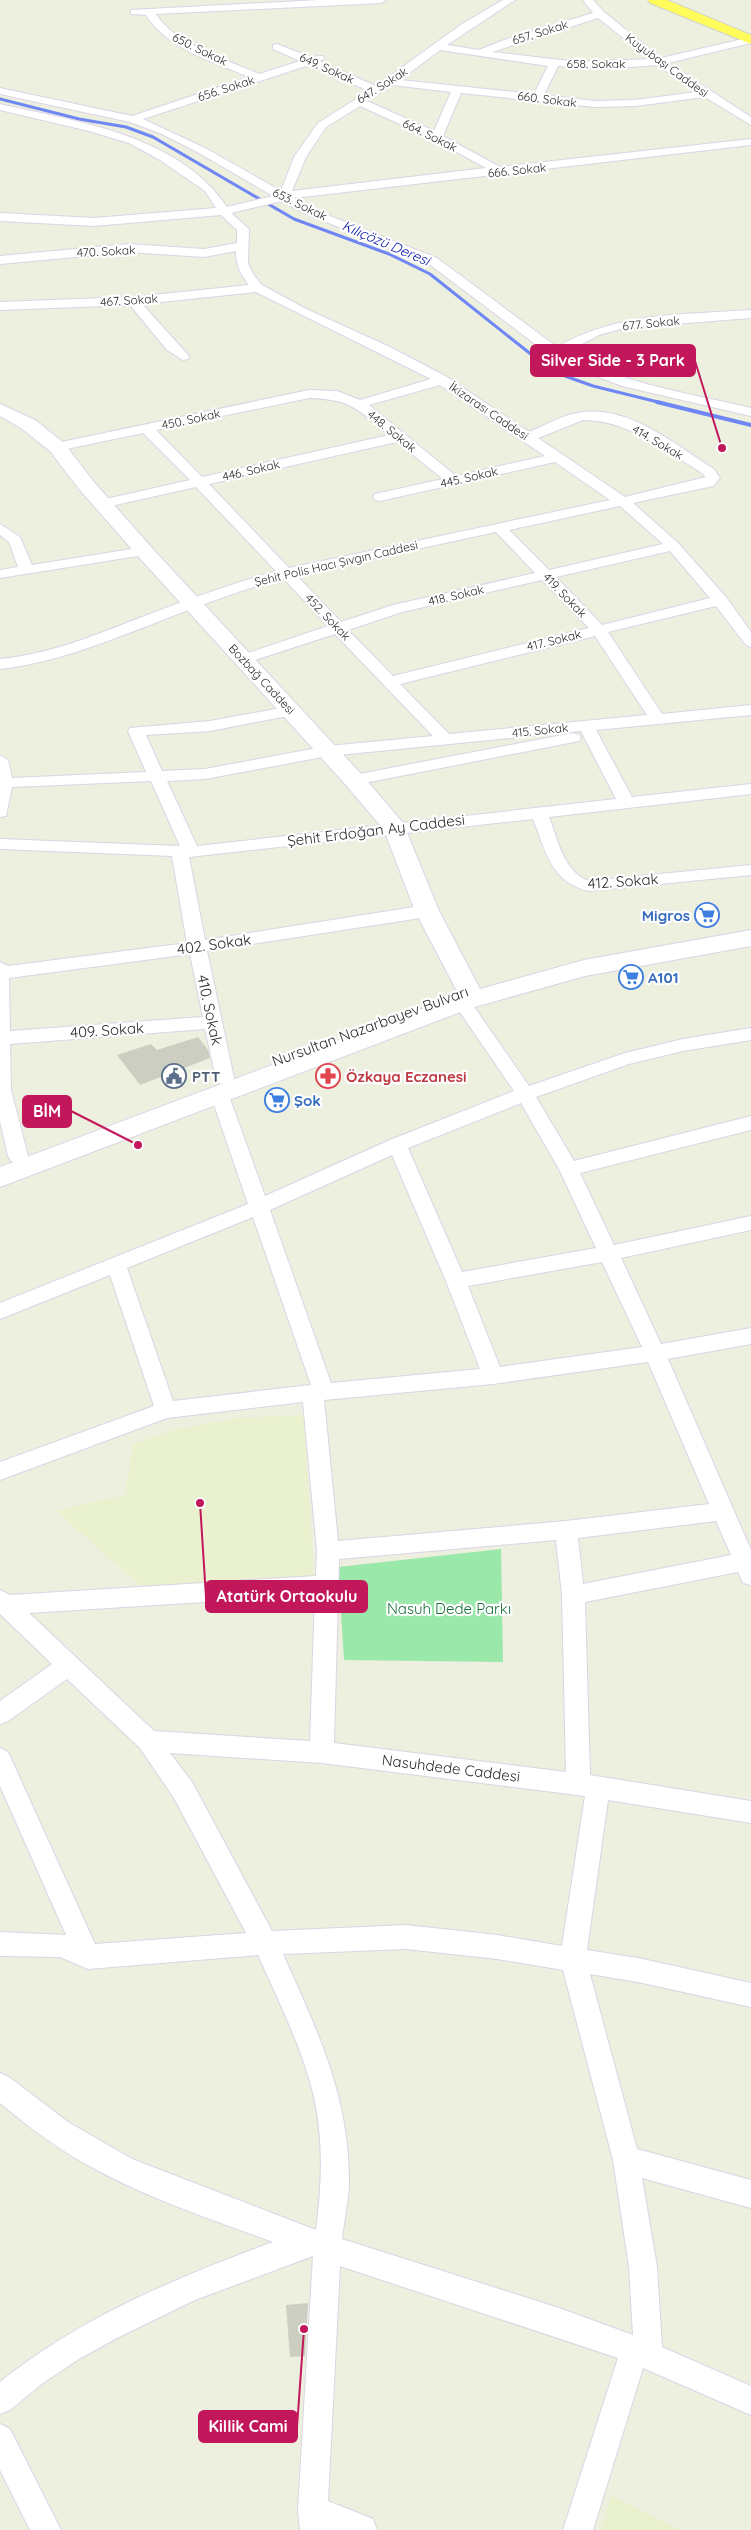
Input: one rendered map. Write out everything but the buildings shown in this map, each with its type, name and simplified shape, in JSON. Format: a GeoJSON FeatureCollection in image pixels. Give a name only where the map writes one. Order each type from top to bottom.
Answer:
{"type":"FeatureCollection","features":[{"type":"Feature","properties":{"kind":"highway"},"geometry":{"type":"LineString","coordinates":[[655,0],[750,40]]}},
{"type":"Feature","properties":{"kind":"highway"},"geometry":{"type":"LineString","coordinates":[[672,0],[750,40]]}},
{"type":"Feature","properties":{"kind":"street"},"geometry":{"type":"LineString","coordinates":[[135,12],[381,0]]}},
{"type":"Feature","properties":{"kind":"street","name":"647. Sokak"},"geometry":{"type":"LineString","coordinates":[[284,197],[300,157],[316,132],[358,101],[390,82],[440,47],[466,26],[510,0]]}},
{"type":"Feature","properties":{"kind":"street","name":"Kuyubaşı Caddesi"},"geometry":{"type":"LineString","coordinates":[[585,1],[705,94],[751,122]]}},
{"type":"Feature","properties":{"kind":"street","name":"650. Sokak"},"geometry":{"type":"LineString","coordinates":[[150,12],[152,17],[165,31],[259,78]]}},
{"type":"Feature","properties":{"kind":"street","name":"657. Sokak"},"geometry":{"type":"LineString","coordinates":[[481,53],[508,42],[600,14]]}},
{"type":"Feature","properties":{"kind":"street","name":"658. Sokak"},"geometry":{"type":"LineString","coordinates":[[440,47],[555,62],[607,64],[660,61],[750,40]]}},
{"type":"Feature","properties":{"kind":"street","name":"649. Sokak"},"geometry":{"type":"LineString","coordinates":[[277,47],[314,59],[376,90]]}},
{"type":"Feature","properties":{"kind":"street","name":"656. Sokak"},"geometry":{"type":"LineString","coordinates":[[133,119],[314,59]]}},
{"type":"Feature","properties":{"kind":"street"},"geometry":{"type":"LineString","coordinates":[[537,99],[555,62]]}},
{"type":"Feature","properties":{"kind":"street","name":"660. Sokak"},"geometry":{"type":"LineString","coordinates":[[390,82],[576,104],[634,103],[705,94]]}},
{"type":"Feature","properties":{"kind":"street"},"geometry":{"type":"LineString","coordinates":[[436,137],[457,90]]}},
{"type":"Feature","properties":{"kind":"street","name":"653. Sokak"},"geometry":{"type":"LineString","coordinates":[[0,91],[133,119],[173,135],[308,211],[415,252],[433,261],[556,353],[576,365],[617,381],[751,412]]}},
{"type":"Feature","properties":{"kind":"street","name":"664. Sokak"},"geometry":{"type":"LineString","coordinates":[[358,101],[436,137],[502,172]]}},
{"type":"Feature","properties":{"kind":"street"},"geometry":{"type":"LineString","coordinates":[[0,107],[92,128],[133,141],[164,158],[209,188],[226,211]]}},
{"type":"Feature","properties":{"kind":"street","name":"666. Sokak"},"geometry":{"type":"LineString","coordinates":[[0,217],[94,222],[226,211],[304,192],[502,172],[751,142]]}},
{"type":"Feature","properties":{"kind":"street","name":"İkizarası Caddesi"},"geometry":{"type":"LineString","coordinates":[[226,211],[232,221],[244,229],[242,246],[243,269],[258,288],[302,312],[385,350],[442,380],[529,437],[622,502],[650,524],[673,546],[720,600],[751,642]]}},
{"type":"Feature","properties":{"kind":"street","name":"470. Sokak"},"geometry":{"type":"LineString","coordinates":[[0,260],[130,248],[179,253],[204,253],[242,246]]}},
{"type":"Feature","properties":{"kind":"street","name":"467. Sokak"},"geometry":{"type":"LineString","coordinates":[[0,306],[133,301],[258,288]]}},
{"type":"Feature","properties":{"kind":"street"},"geometry":{"type":"LineString","coordinates":[[133,301],[172,347],[183,356]]}},
{"type":"Feature","properties":{"kind":"street","name":"677. Sokak"},"geometry":{"type":"LineString","coordinates":[[556,353],[577,340],[608,328],[635,323],[751,314]]}},
{"type":"Feature","properties":{"kind":"street"},"geometry":{"type":"LineString","coordinates":[[359,404],[442,380]]}},
{"type":"Feature","properties":{"kind":"street","name":"448. Sokak"},"geometry":{"type":"LineString","coordinates":[[325,393],[337,395],[359,404],[454,481]]}},
{"type":"Feature","properties":{"kind":"street","name":"450. Sokak"},"geometry":{"type":"LineString","coordinates":[[57,447],[309,394],[325,393]]}},
{"type":"Feature","properties":{"kind":"street","name":"Bozbağ Caddesi"},"geometry":{"type":"LineString","coordinates":[[0,409],[28,424],[57,447],[102,504],[292,711],[394,828],[427,911],[465,996]]}},
{"type":"Feature","properties":{"kind":"street","name":"414. Sokak"},"geometry":{"type":"LineString","coordinates":[[529,437],[586,416],[623,422],[638,428],[709,472],[713,478],[712,481],[703,484]]}},
{"type":"Feature","properties":{"kind":"street","name":"452. Sokak"},"geometry":{"type":"LineString","coordinates":[[147,428],[201,482],[285,573],[446,740]]}},
{"type":"Feature","properties":{"kind":"street","name":"446. Sokak"},"geometry":{"type":"LineString","coordinates":[[102,504],[400,437]]}},
{"type":"Feature","properties":{"kind":"street","name":"445. Sokak"},"geometry":{"type":"LineString","coordinates":[[380,497],[558,457]]}},
{"type":"Feature","properties":{"kind":"street","name":"Şehit Polis Hacı Şıvgın Caddesi"},"geometry":{"type":"LineString","coordinates":[[0,664],[32,660],[64,652],[225,590],[285,573],[703,484]]}},
{"type":"Feature","properties":{"kind":"street","name":"419. Sokak"},"geometry":{"type":"LineString","coordinates":[[499,527],[598,629],[657,718]]}},
{"type":"Feature","properties":{"kind":"street"},"geometry":{"type":"LineString","coordinates":[[0,528],[8,532],[15,540],[27,571]]}},
{"type":"Feature","properties":{"kind":"street","name":"418. Sokak"},"geometry":{"type":"LineString","coordinates":[[244,659],[398,608],[673,546]]}},
{"type":"Feature","properties":{"kind":"street"},"geometry":{"type":"LineString","coordinates":[[0,574],[144,551]]}},
{"type":"Feature","properties":{"kind":"street","name":"417. Sokak"},"geometry":{"type":"LineString","coordinates":[[389,682],[720,600]]}},
{"type":"Feature","properties":{"kind":"street","name":"415. Sokak"},"geometry":{"type":"LineString","coordinates":[[2,783],[205,774],[328,751],[446,740],[589,730],[657,718],[751,710]]}},
{"type":"Feature","properties":{"kind":"street","name":"410. Sokak"},"geometry":{"type":"LineString","coordinates":[[292,711],[210,726],[136,731],[157,777],[186,852],[197,947],[222,1086],[319,1392],[328,1551],[322,1752]]}},
{"type":"Feature","properties":{"kind":"street"},"geometry":{"type":"LineString","coordinates":[[354,780],[589,730],[626,802]]}},
{"type":"Feature","properties":{"kind":"street"},"geometry":{"type":"LineString","coordinates":[[0,760],[2,783],[0,812]]}},
{"type":"Feature","properties":{"kind":"street","name":"Şehit Erdoğan Ay Caddesi"},"geometry":{"type":"LineString","coordinates":[[0,844],[186,852],[751,789]]}},
{"type":"Feature","properties":{"kind":"street","name":"412. Sokak"},"geometry":{"type":"LineString","coordinates":[[539,812],[565,875],[578,884],[588,886],[751,870]]}},
{"type":"Feature","properties":{"kind":"street","name":"402. Sokak"},"geometry":{"type":"LineString","coordinates":[[0,973],[197,947],[427,911]]}},
{"type":"Feature","properties":{"kind":"street","name":"Nursultan Nazarbayev Bulvarı"},"geometry":{"type":"LineString","coordinates":[[9,1160],[222,1086],[465,996],[597,956],[750,937]]}},
{"type":"Feature","properties":{"kind":"street"},"geometry":{"type":"LineString","coordinates":[[0,968],[1,1090],[9,1160]]}},
{"type":"Feature","properties":{"kind":"street"},"geometry":{"type":"LineString","coordinates":[[465,996],[569,1169],[655,1353],[749,1566],[573,1595]]}},
{"type":"Feature","properties":{"kind":"street","name":"409. Sokak"},"geometry":{"type":"LineString","coordinates":[[2,1038],[212,1022]]}},
{"type":"Feature","properties":{"kind":"street"},"geometry":{"type":"LineString","coordinates":[[0,1311],[259,1207],[397,1145],[525,1094],[625,1059],[683,1045],[751,1034]]}},
{"type":"Feature","properties":{"kind":"street","name":"Nursultan Nazarbayev Bulvarı"},"geometry":{"type":"LineString","coordinates":[[0,1178],[222,1086]]}},
{"type":"Feature","properties":{"kind":"street"},"geometry":{"type":"LineString","coordinates":[[569,1169],[751,1123]]}},
{"type":"Feature","properties":{"kind":"street"},"geometry":{"type":"LineString","coordinates":[[397,1145],[456,1281],[493,1376]]}},
{"type":"Feature","properties":{"kind":"street"},"geometry":{"type":"LineString","coordinates":[[456,1281],[609,1253],[751,1223]]}},
{"type":"Feature","properties":{"kind":"street"},"geometry":{"type":"LineString","coordinates":[[116,1264],[166,1410]]}},
{"type":"Feature","properties":{"kind":"street"},"geometry":{"type":"LineString","coordinates":[[0,1471],[166,1410],[319,1392],[493,1376],[655,1353],[751,1336]]}},
{"type":"Feature","properties":{"kind":"street"},"geometry":{"type":"LineString","coordinates":[[328,1551],[566,1530],[724,1511]]}},
{"type":"Feature","properties":{"kind":"street"},"geometry":{"type":"LineString","coordinates":[[566,1530],[588,1786],[573,1960],[626,2160],[643,2267],[642,2351],[578,2530]]}},
{"type":"Feature","properties":{"kind":"street"},"geometry":{"type":"LineString","coordinates":[[3,1603],[327,1584]]}},
{"type":"Feature","properties":{"kind":"street"},"geometry":{"type":"LineString","coordinates":[[3,1603],[148,1741],[184,1790],[266,1943],[310,2044],[326,2093],[333,2133],[335,2187],[317,2246],[314,2520],[362,2530]]}},
{"type":"Feature","properties":{"kind":"street"},"geometry":{"type":"LineString","coordinates":[[0,1714],[68,1665]]}},
{"type":"Feature","properties":{"kind":"street","name":"Nasuhdede Caddesi"},"geometry":{"type":"LineString","coordinates":[[148,1741],[322,1752],[588,1786],[751,1812]]}},
{"type":"Feature","properties":{"kind":"street"},"geometry":{"type":"LineString","coordinates":[[0,1759],[88,1957]]}},
{"type":"Feature","properties":{"kind":"street"},"geometry":{"type":"LineString","coordinates":[[0,1944],[61,1945],[88,1957],[266,1943],[406,1937],[497,1948],[573,1960],[673,1977],[751,1995]]}},
{"type":"Feature","properties":{"kind":"street"},"geometry":{"type":"LineString","coordinates":[[0,2086],[39,2120],[122,2169],[317,2246],[642,2351],[751,2401]]}},
{"type":"Feature","properties":{"kind":"street"},"geometry":{"type":"LineString","coordinates":[[626,2160],[751,2194]]}},
{"type":"Feature","properties":{"kind":"street"},"geometry":{"type":"LineString","coordinates":[[0,2400],[30,2374],[136,2315],[216,2278],[317,2246]]}},
{"type":"Feature","properties":{"kind":"street"},"geometry":{"type":"LineString","coordinates":[[0,2439],[46,2530]]}},
{"type":"Feature","properties":{"kind":"shaded area"},"geometry":{"type":"Polygon","coordinates":[[[304,1415],[314,1577],[144,1589],[56,1511],[125,1495],[133,1444],[177,1429],[238,1418],[304,1415]]]}},
{"type":"Feature","properties":{"kind":"shaded area"},"geometry":{"type":"Polygon","coordinates":[[[611,2495],[681,2530],[601,2530],[611,2495]]]}},
{"type":"Feature","properties":{"kind":"green space","name":"Nasuh Dede Parkı"},"geometry":{"type":"Polygon","coordinates":[[[501,1549],[503,1662],[344,1660],[338,1567],[501,1549]]]}},
{"type":"Feature","properties":{"kind":"waterway","name":"Kılıçözü Deresi"},"geometry":{"type":"LineString","coordinates":[[0,99],[79,119],[126,127],[153,137],[294,219],[389,254],[430,274],[542,363],[565,376],[593,386],[662,403]]}},
{"type":"Feature","properties":{"kind":"waterway","name":"Kılıçözü Deresi"},"geometry":{"type":"LineString","coordinates":[[657,402],[751,425]]}},
{"type":"Feature","properties":{"kind":"place","name":"Silver Side - 3 Park"},"geometry":{"type":"Point","coordinates":[722,448]}},
{"type":"Feature","properties":{"kind":"place","name":"Migros"},"geometry":{"type":"Point","coordinates":[707,915]}},
{"type":"Feature","properties":{"kind":"place","name":"A101"},"geometry":{"type":"Point","coordinates":[631,977]}},
{"type":"Feature","properties":{"kind":"place","name":"PTT"},"geometry":{"type":"Point","coordinates":[174,1076]}},
{"type":"Feature","properties":{"kind":"place","name":"Özkaya Eczanesi"},"geometry":{"type":"Point","coordinates":[328,1076]}},
{"type":"Feature","properties":{"kind":"place","name":"Şok"},"geometry":{"type":"Point","coordinates":[277,1100]}},
{"type":"Feature","properties":{"kind":"place","name":"BİM"},"geometry":{"type":"Point","coordinates":[138,1145]}},
{"type":"Feature","properties":{"kind":"place","name":"Atatürk Ortaokulu"},"geometry":{"type":"Point","coordinates":[200,1503]}},
{"type":"Feature","properties":{"kind":"place","name":"Killik Cami"},"geometry":{"type":"Point","coordinates":[304,2329]}}]}
